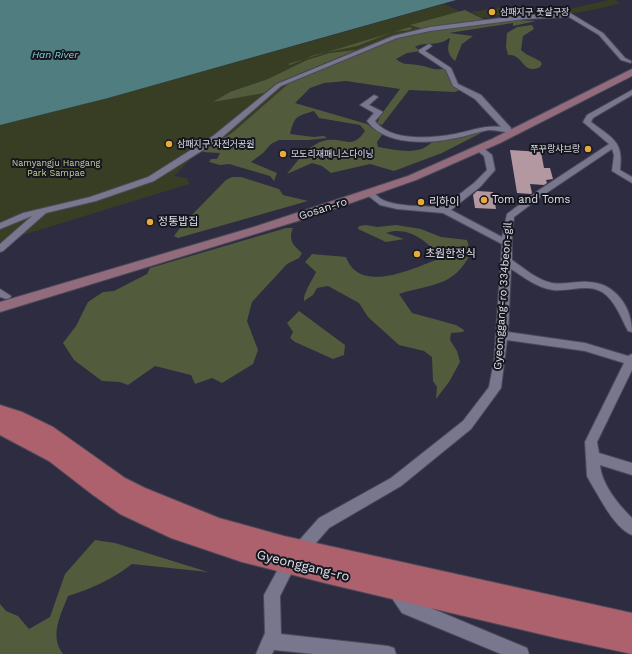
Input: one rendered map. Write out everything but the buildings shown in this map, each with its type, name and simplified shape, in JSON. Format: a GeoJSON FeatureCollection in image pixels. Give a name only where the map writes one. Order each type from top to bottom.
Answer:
{"type":"FeatureCollection","features":[{"type":"Feature","properties":{"kind":"main road","name":"Gyeonggang-ro"},"geometry":{"type":"LineString","coordinates":[[0,413],[10,415],[36,428],[64,445],[118,484],[159,506],[213,527],[392,588],[632,641]]}},
{"type":"Feature","properties":{"kind":"main road","name":"Gyeonggang-ro"},"geometry":{"type":"LineString","coordinates":[[0,426],[56,455],[100,489],[128,507],[171,528],[242,551],[295,556],[632,625]]}},
{"type":"Feature","properties":{"kind":"street"},"geometry":{"type":"LineString","coordinates":[[0,226],[11,223],[26,215],[93,199],[151,179],[216,138],[279,85],[394,37],[430,29],[456,27],[525,17],[570,15],[601,34],[631,67]]}},
{"type":"Feature","properties":{"kind":"street"},"geometry":{"type":"LineString","coordinates":[[429,46],[421,51],[449,69],[455,85],[478,98],[508,130]]}},
{"type":"Feature","properties":{"kind":"street","name":"Gosan-ro"},"geometry":{"type":"LineString","coordinates":[[2,295],[167,251],[328,202],[416,171],[453,157],[631,67]]}},
{"type":"Feature","properties":{"kind":"street","name":"Gosan-ro"},"geometry":{"type":"LineString","coordinates":[[0,307],[370,194],[446,164],[479,149],[631,67]]}},
{"type":"Feature","properties":{"kind":"street"},"geometry":{"type":"LineString","coordinates":[[632,92],[590,116],[587,122],[614,144],[618,155],[616,171],[632,180]]}},
{"type":"Feature","properties":{"kind":"street"},"geometry":{"type":"LineString","coordinates":[[374,97],[364,105],[379,112],[371,121],[374,128],[384,133],[410,139],[420,139],[453,137],[492,128],[508,130]]}},
{"type":"Feature","properties":{"kind":"street","name":"Gyeonggang-ro 334beon-gil"},"geometry":{"type":"LineString","coordinates":[[267,647],[273,634],[272,596],[295,556],[324,523],[396,482],[467,425],[495,388],[500,361],[510,216],[542,192],[614,144]]}},
{"type":"Feature","properties":{"kind":"street"},"geometry":{"type":"LineString","coordinates":[[445,210],[477,185],[491,170],[488,155],[479,149]]}},
{"type":"Feature","properties":{"kind":"street"},"geometry":{"type":"LineString","coordinates":[[370,194],[380,202],[397,206],[445,210],[507,243]]}},
{"type":"Feature","properties":{"kind":"street"},"geometry":{"type":"LineString","coordinates":[[0,249],[42,212]]}},
{"type":"Feature","properties":{"kind":"street"},"geometry":{"type":"LineString","coordinates":[[0,252],[11,240]]}},
{"type":"Feature","properties":{"kind":"street"},"geometry":{"type":"LineString","coordinates":[[507,261],[546,285],[560,287],[590,284],[603,287],[610,292],[632,328]]}},
{"type":"Feature","properties":{"kind":"street"},"geometry":{"type":"LineString","coordinates":[[502,335],[586,347],[631,360],[591,442],[594,476],[614,510],[632,528]]}},
{"type":"Feature","properties":{"kind":"street"},"geometry":{"type":"LineString","coordinates":[[592,458],[632,469]]}},
{"type":"Feature","properties":{"kind":"street"},"geometry":{"type":"LineString","coordinates":[[392,588],[408,607],[521,654]]}},
{"type":"Feature","properties":{"kind":"street"},"geometry":{"type":"LineString","coordinates":[[267,647],[388,654]]}},
{"type":"Feature","properties":{"kind":"green space"},"geometry":{"type":"Polygon","coordinates":[[[609,0],[615,0],[620,3],[580,12],[538,16],[609,0]]]}},
{"type":"Feature","properties":{"kind":"green space","name":"Namyangju Hangang Park Sampae"},"geometry":{"type":"Polygon","coordinates":[[[444,4],[488,24],[447,28],[390,40],[288,84],[233,132],[191,159],[174,176],[187,178],[189,184],[0,242],[0,125],[108,98],[444,4]]]}},
{"type":"Feature","properties":{"kind":"green space","name":"삼패지구 풋살구장"},"geometry":{"type":"Polygon","coordinates":[[[502,7],[513,13],[482,18],[471,12],[502,7]]]}},
{"type":"Feature","properties":{"kind":"shaded area"},"geometry":{"type":"Polygon","coordinates":[[[465,10],[487,21],[423,29],[410,25],[465,10]]]}},
{"type":"Feature","properties":{"kind":"shaded area"},"geometry":{"type":"Polygon","coordinates":[[[517,20],[536,21],[513,26],[513,23],[449,33],[473,36],[462,44],[455,61],[450,56],[448,51],[449,38],[441,42],[419,45],[415,47],[421,51],[407,53],[396,59],[404,63],[435,69],[448,68],[449,76],[462,89],[455,92],[409,90],[382,125],[377,124],[380,116],[400,89],[346,81],[324,83],[310,88],[295,103],[367,124],[386,135],[382,135],[377,142],[378,147],[393,150],[416,150],[429,145],[434,139],[483,132],[442,153],[394,171],[370,164],[331,173],[322,166],[312,163],[287,174],[299,159],[315,145],[327,140],[352,142],[360,137],[365,131],[360,125],[319,118],[314,111],[299,116],[293,124],[290,134],[314,137],[324,136],[327,138],[309,140],[279,140],[271,144],[263,153],[251,162],[277,173],[274,181],[270,176],[229,164],[220,165],[209,162],[211,159],[217,159],[220,153],[202,152],[233,132],[288,84],[317,70],[390,40],[416,33],[517,20]]]}},
{"type":"Feature","properties":{"kind":"shaded area"},"geometry":{"type":"Polygon","coordinates":[[[532,25],[534,29],[523,36],[521,50],[540,61],[542,64],[540,67],[530,69],[526,67],[517,57],[508,55],[506,47],[507,33],[517,27],[532,25]]]}},
{"type":"Feature","properties":{"kind":"shaded area"},"geometry":{"type":"Polygon","coordinates":[[[410,27],[412,28],[410,30],[394,32],[410,27]]]}},
{"type":"Feature","properties":{"kind":"shaded area"},"geometry":{"type":"Polygon","coordinates":[[[391,33],[357,46],[326,53],[391,33]]]}},
{"type":"Feature","properties":{"kind":"shaded area"},"geometry":{"type":"Polygon","coordinates":[[[356,50],[277,83],[264,93],[213,102],[230,92],[268,79],[307,60],[330,53],[356,50]]]}},
{"type":"Feature","properties":{"kind":"shaded area"},"geometry":{"type":"Polygon","coordinates":[[[326,53],[304,59],[314,55],[326,53]]]}},
{"type":"Feature","properties":{"kind":"shaded area"},"geometry":{"type":"Polygon","coordinates":[[[304,59],[290,65],[288,64],[304,59]]]}},
{"type":"Feature","properties":{"kind":"shaded area"},"geometry":{"type":"Polygon","coordinates":[[[232,177],[241,177],[279,189],[283,195],[308,201],[178,238],[174,236],[183,224],[226,180],[232,177]]]}},
{"type":"Feature","properties":{"kind":"shaded area"},"geometry":{"type":"Polygon","coordinates":[[[366,225],[377,227],[396,225],[421,229],[441,237],[467,240],[471,253],[457,273],[441,282],[399,294],[412,313],[456,325],[464,330],[463,332],[451,333],[450,340],[457,351],[460,362],[449,382],[436,399],[437,387],[433,381],[432,357],[424,351],[399,345],[368,317],[359,303],[328,286],[317,288],[313,295],[304,301],[306,291],[316,272],[305,262],[312,254],[346,257],[353,269],[363,275],[376,277],[389,276],[404,272],[441,258],[430,246],[417,236],[402,231],[394,231],[386,233],[404,239],[386,242],[358,229],[359,226],[366,225]]]}},
{"type":"Feature","properties":{"kind":"shaded area"},"geometry":{"type":"Polygon","coordinates":[[[286,228],[293,228],[291,236],[292,242],[302,253],[299,258],[287,264],[252,302],[247,321],[258,350],[253,364],[222,383],[212,378],[195,384],[191,375],[155,366],[128,385],[120,382],[102,381],[74,360],[63,343],[76,326],[88,302],[103,292],[114,291],[147,274],[150,268],[286,228]]]}},
{"type":"Feature","properties":{"kind":"shaded area"},"geometry":{"type":"Polygon","coordinates":[[[299,311],[345,345],[344,355],[333,359],[295,342],[290,338],[293,332],[287,323],[299,311]]]}},
{"type":"Feature","properties":{"kind":"shaded area"},"geometry":{"type":"Polygon","coordinates":[[[95,540],[115,543],[208,572],[132,564],[117,575],[102,583],[68,596],[60,618],[57,632],[57,640],[63,654],[0,654],[0,604],[6,611],[18,616],[29,629],[50,617],[65,574],[95,540]]]}},
{"type":"Feature","properties":{"kind":"water","name":"Han River"},"geometry":{"type":"Polygon","coordinates":[[[0,0],[456,0],[108,98],[0,125],[0,0]]]}},
{"type":"Feature","properties":{"kind":"place","name":"삼패지구 풋살구장"},"geometry":{"type":"Point","coordinates":[492,12]}},
{"type":"Feature","properties":{"kind":"place","name":"삼패지구 자전거공원"},"geometry":{"type":"Point","coordinates":[169,144]}},
{"type":"Feature","properties":{"kind":"place","name":"쭈꾸랑샤브랑"},"geometry":{"type":"Point","coordinates":[588,149]}},
{"type":"Feature","properties":{"kind":"place","name":"모도리재패니스다이닝"},"geometry":{"type":"Point","coordinates":[283,154]}},
{"type":"Feature","properties":{"kind":"place","name":"Tom and Toms"},"geometry":{"type":"Point","coordinates":[484,200]}},
{"type":"Feature","properties":{"kind":"place","name":"리하이"},"geometry":{"type":"Point","coordinates":[421,202]}},
{"type":"Feature","properties":{"kind":"place","name":"정통밥집"},"geometry":{"type":"Point","coordinates":[150,222]}},
{"type":"Feature","properties":{"kind":"place","name":"초원한정식"},"geometry":{"type":"Point","coordinates":[417,254]}}]}
